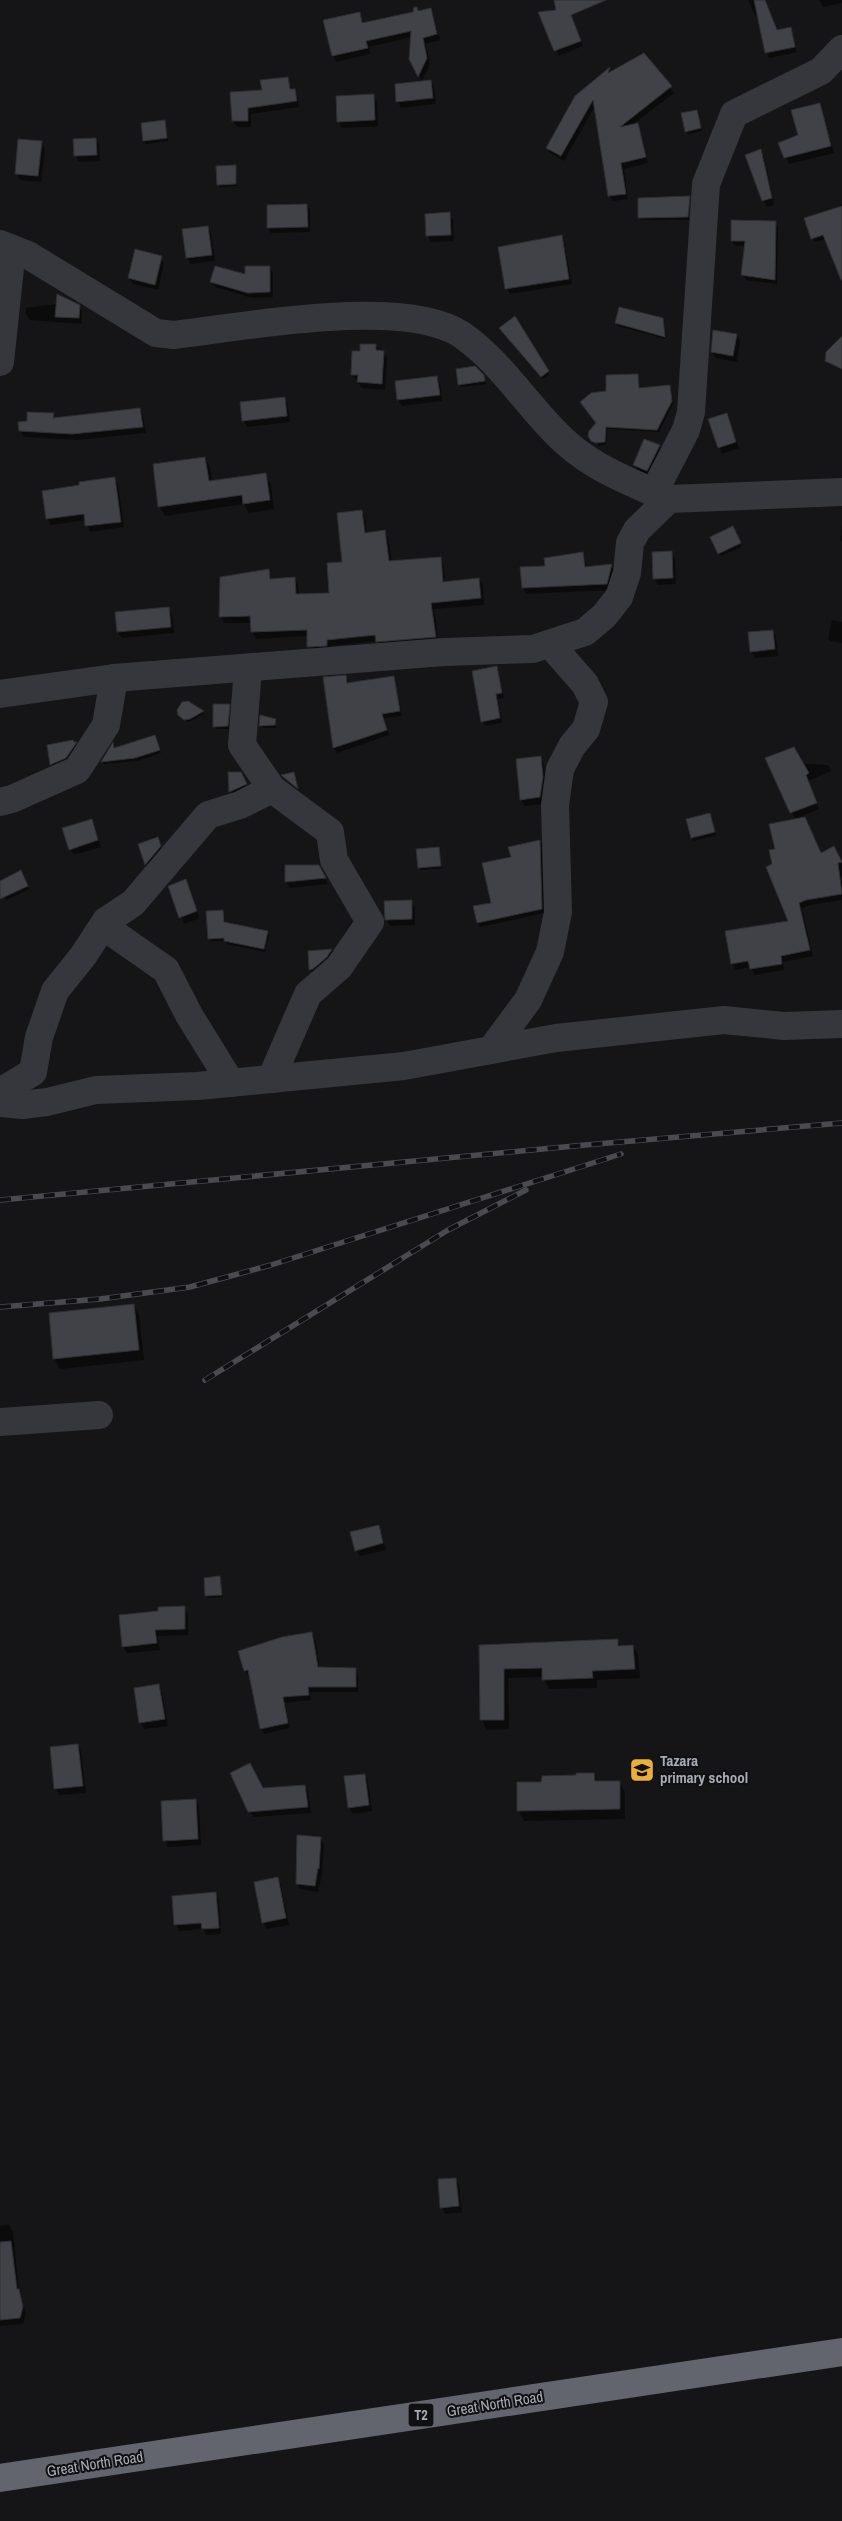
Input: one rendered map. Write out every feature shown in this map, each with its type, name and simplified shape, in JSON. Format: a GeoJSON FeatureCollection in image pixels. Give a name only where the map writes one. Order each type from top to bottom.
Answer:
{"type":"FeatureCollection","features":[{"type":"Feature","properties":{"kind":"highway","name":"Great North Road"},"geometry":{"type":"LineString","coordinates":[[0,2478],[842,2352]]}},
{"type":"Feature","properties":{"kind":"street"},"geometry":{"type":"LineString","coordinates":[[0,694],[114,678],[444,652],[532,649],[585,632],[609,610],[619,597],[627,573],[630,542],[661,495],[686,430],[691,412],[706,184],[734,114],[821,71],[842,49]]}},
{"type":"Feature","properties":{"kind":"street"},"geometry":{"type":"LineString","coordinates":[[0,362],[6,246],[44,264],[156,333],[174,335],[307,318],[410,317],[440,325],[460,334],[492,360],[554,431],[578,453],[608,473],[661,495],[842,492]]}},
{"type":"Feature","properties":{"kind":"street"},"geometry":{"type":"LineString","coordinates":[[491,1050],[528,1000],[550,952],[558,912],[555,806],[560,769],[572,746],[586,728],[594,702],[585,684],[550,644]]}},
{"type":"Feature","properties":{"kind":"street"},"geometry":{"type":"LineString","coordinates":[[248,668],[242,745],[272,788],[330,832],[334,860],[370,922],[339,967],[308,994],[271,1079]]}},
{"type":"Feature","properties":{"kind":"street"},"geometry":{"type":"LineString","coordinates":[[0,802],[12,799],[77,770],[106,725],[114,678]]}},
{"type":"Feature","properties":{"kind":"street"},"geometry":{"type":"LineString","coordinates":[[0,1092],[33,1072],[39,1037],[54,991],[83,956],[106,921],[133,903],[208,815],[240,805],[272,788]]}},
{"type":"Feature","properties":{"kind":"street"},"geometry":{"type":"LineString","coordinates":[[106,921],[113,933],[166,970],[189,1015],[231,1083]]}},
{"type":"Feature","properties":{"kind":"street"},"geometry":{"type":"LineString","coordinates":[[0,1103],[47,1102],[96,1090],[231,1083],[404,1066],[556,1038],[724,1020],[784,1026],[842,1024]]}},
{"type":"Feature","properties":{"kind":"street"},"geometry":{"type":"LineString","coordinates":[[0,1422],[99,1415]]}},
{"type":"Feature","properties":{"kind":"building"},"geometry":{"type":"Polygon","coordinates":[[[554,0],[606,0],[571,15],[581,41],[554,51],[538,12],[556,10],[554,0]]]}},
{"type":"Feature","properties":{"kind":"building"},"geometry":{"type":"Polygon","coordinates":[[[754,0],[765,0],[777,30],[791,27],[795,47],[765,53],[754,0]]]}},
{"type":"Feature","properties":{"kind":"building"},"geometry":{"type":"Polygon","coordinates":[[[414,7],[417,7],[418,11],[431,8],[437,34],[423,38],[427,58],[418,77],[409,59],[411,31],[366,41],[368,48],[332,56],[323,20],[360,12],[362,23],[413,12],[414,7]]]}},
{"type":"Feature","properties":{"kind":"building"},"geometry":{"type":"Polygon","coordinates":[[[644,53],[672,86],[620,127],[638,123],[646,157],[621,163],[626,194],[608,196],[593,100],[561,156],[546,148],[575,96],[610,67],[608,73],[644,53]]]}},
{"type":"Feature","properties":{"kind":"building"},"geometry":{"type":"Polygon","coordinates":[[[288,77],[290,89],[295,89],[297,101],[248,108],[248,121],[232,121],[230,92],[262,90],[260,80],[288,77]]]}},
{"type":"Feature","properties":{"kind":"building"},"geometry":{"type":"Polygon","coordinates":[[[431,80],[433,98],[396,102],[395,84],[431,80]]]}},
{"type":"Feature","properties":{"kind":"building"},"geometry":{"type":"Polygon","coordinates":[[[374,94],[375,120],[337,122],[336,96],[374,94]]]}},
{"type":"Feature","properties":{"kind":"building"},"geometry":{"type":"Polygon","coordinates":[[[820,103],[831,146],[784,158],[778,143],[798,135],[791,110],[820,103]]]}},
{"type":"Feature","properties":{"kind":"building"},"geometry":{"type":"Polygon","coordinates":[[[697,110],[701,128],[685,132],[681,113],[697,110]]]}},
{"type":"Feature","properties":{"kind":"building"},"geometry":{"type":"Polygon","coordinates":[[[165,120],[167,138],[143,141],[141,123],[165,120]]]}},
{"type":"Feature","properties":{"kind":"building"},"geometry":{"type":"Polygon","coordinates":[[[96,138],[97,155],[74,156],[73,139],[96,138]]]}},
{"type":"Feature","properties":{"kind":"building"},"geometry":{"type":"Polygon","coordinates":[[[18,139],[42,141],[38,176],[15,174],[18,139]]]}},
{"type":"Feature","properties":{"kind":"building"},"geometry":{"type":"Polygon","coordinates":[[[761,149],[772,198],[762,201],[745,155],[761,149]]]}},
{"type":"Feature","properties":{"kind":"building"},"geometry":{"type":"Polygon","coordinates":[[[236,165],[236,184],[217,185],[216,166],[236,165]]]}},
{"type":"Feature","properties":{"kind":"building"},"geometry":{"type":"Polygon","coordinates":[[[690,196],[688,217],[638,218],[638,198],[690,196]]]}},
{"type":"Feature","properties":{"kind":"building"},"geometry":{"type":"Polygon","coordinates":[[[307,204],[308,227],[267,228],[267,205],[307,204]]]}},
{"type":"Feature","properties":{"kind":"building"},"geometry":{"type":"Polygon","coordinates":[[[842,206],[841,280],[823,235],[811,239],[804,218],[842,206]]]}},
{"type":"Feature","properties":{"kind":"building"},"geometry":{"type":"Polygon","coordinates":[[[450,212],[451,235],[426,236],[425,214],[450,212]]]}},
{"type":"Feature","properties":{"kind":"building"},"geometry":{"type":"Polygon","coordinates":[[[731,220],[776,221],[775,280],[741,275],[745,241],[731,241],[731,220]]]}},
{"type":"Feature","properties":{"kind":"building"},"geometry":{"type":"Polygon","coordinates":[[[208,226],[212,255],[186,258],[182,229],[208,226]]]}},
{"type":"Feature","properties":{"kind":"building"},"geometry":{"type":"Polygon","coordinates":[[[562,235],[569,279],[505,289],[498,247],[562,235]]]}},
{"type":"Feature","properties":{"kind":"building"},"geometry":{"type":"Polygon","coordinates":[[[135,249],[162,256],[155,285],[128,278],[135,249]]]}},
{"type":"Feature","properties":{"kind":"building"},"geometry":{"type":"Polygon","coordinates":[[[215,266],[245,274],[245,266],[270,266],[270,292],[248,293],[210,282],[215,266]]]}},
{"type":"Feature","properties":{"kind":"building"},"geometry":{"type":"Polygon","coordinates":[[[57,294],[80,305],[79,318],[55,317],[57,294]]]}},
{"type":"Feature","properties":{"kind":"building"},"geometry":{"type":"Polygon","coordinates":[[[619,307],[663,318],[665,337],[615,323],[619,307]]]}},
{"type":"Feature","properties":{"kind":"building"},"geometry":{"type":"Polygon","coordinates":[[[515,316],[549,371],[541,377],[499,328],[515,316]]]}},
{"type":"Feature","properties":{"kind":"building"},"geometry":{"type":"Polygon","coordinates":[[[713,330],[737,334],[733,356],[711,352],[713,330]]]}},
{"type":"Feature","properties":{"kind":"building"},"geometry":{"type":"Polygon","coordinates":[[[842,336],[842,369],[825,361],[826,352],[842,336]]]}},
{"type":"Feature","properties":{"kind":"building"},"geometry":{"type":"Polygon","coordinates":[[[360,344],[376,344],[376,350],[384,351],[382,384],[357,382],[358,375],[351,375],[352,351],[360,351],[360,344]]]}},
{"type":"Feature","properties":{"kind":"building"},"geometry":{"type":"Polygon","coordinates":[[[475,366],[484,375],[485,381],[458,385],[456,369],[475,366]]]}},
{"type":"Feature","properties":{"kind":"building"},"geometry":{"type":"Polygon","coordinates":[[[638,374],[639,388],[670,385],[672,401],[657,430],[606,427],[605,442],[596,443],[591,441],[588,436],[589,431],[596,423],[580,402],[591,393],[606,391],[606,375],[638,374]]]}},
{"type":"Feature","properties":{"kind":"building"},"geometry":{"type":"Polygon","coordinates":[[[437,376],[440,395],[397,400],[395,381],[437,376]]]}},
{"type":"Feature","properties":{"kind":"building"},"geometry":{"type":"Polygon","coordinates":[[[285,397],[287,416],[242,421],[240,402],[285,397]]]}},
{"type":"Feature","properties":{"kind":"building"},"geometry":{"type":"Polygon","coordinates":[[[140,408],[143,427],[72,434],[19,431],[18,422],[27,421],[27,412],[54,413],[53,418],[140,408]]]}},
{"type":"Feature","properties":{"kind":"building"},"geometry":{"type":"Polygon","coordinates":[[[727,413],[736,442],[718,448],[708,419],[727,413]]]}},
{"type":"Feature","properties":{"kind":"building"},"geometry":{"type":"Polygon","coordinates":[[[644,439],[660,445],[647,471],[633,465],[644,439]]]}},
{"type":"Feature","properties":{"kind":"building"},"geometry":{"type":"Polygon","coordinates":[[[205,457],[209,481],[266,473],[270,500],[243,504],[242,495],[158,507],[153,464],[205,457]]]}},
{"type":"Feature","properties":{"kind":"building"},"geometry":{"type":"Polygon","coordinates":[[[115,477],[121,522],[85,526],[84,514],[46,519],[42,491],[79,485],[79,482],[115,477]]]}},
{"type":"Feature","properties":{"kind":"building"},"geometry":{"type":"Polygon","coordinates":[[[362,510],[365,533],[385,530],[389,561],[441,557],[443,582],[479,578],[481,598],[431,603],[436,637],[376,642],[375,635],[327,640],[327,646],[307,647],[307,630],[251,632],[250,616],[219,617],[220,577],[269,569],[270,579],[295,577],[296,594],[329,593],[327,563],[342,562],[337,513],[362,510]]]}},
{"type":"Feature","properties":{"kind":"building"},"geometry":{"type":"Polygon","coordinates":[[[733,526],[741,543],[718,554],[710,537],[733,526]]]}},
{"type":"Feature","properties":{"kind":"building"},"geometry":{"type":"Polygon","coordinates":[[[672,551],[673,578],[653,579],[652,552],[672,551]]]}},
{"type":"Feature","properties":{"kind":"building"},"geometry":{"type":"Polygon","coordinates":[[[583,552],[585,567],[612,564],[607,584],[522,588],[520,567],[545,566],[544,558],[583,552]]]}},
{"type":"Feature","properties":{"kind":"building"},"geometry":{"type":"Polygon","coordinates":[[[169,607],[171,627],[117,632],[115,612],[169,607]]]}},
{"type":"Feature","properties":{"kind":"building"},"geometry":{"type":"Polygon","coordinates":[[[773,630],[775,649],[750,652],[748,632],[773,630]]]}},
{"type":"Feature","properties":{"kind":"building"},"geometry":{"type":"Polygon","coordinates":[[[497,666],[502,693],[496,694],[500,718],[481,722],[472,671],[497,666]]]}},
{"type":"Feature","properties":{"kind":"building"},"geometry":{"type":"Polygon","coordinates":[[[346,675],[347,683],[394,676],[400,711],[382,714],[387,730],[333,748],[323,677],[346,675]]]}},
{"type":"Feature","properties":{"kind":"building"},"geometry":{"type":"Polygon","coordinates":[[[188,701],[204,711],[190,719],[184,720],[178,715],[177,710],[182,702],[188,701]]]}},
{"type":"Feature","properties":{"kind":"building"},"geometry":{"type":"Polygon","coordinates":[[[213,704],[230,704],[228,726],[213,727],[213,704]]]}},
{"type":"Feature","properties":{"kind":"building"},"geometry":{"type":"Polygon","coordinates":[[[260,715],[276,719],[275,725],[259,726],[260,715]]]}},
{"type":"Feature","properties":{"kind":"building"},"geometry":{"type":"Polygon","coordinates":[[[155,735],[160,750],[135,758],[101,762],[113,742],[114,748],[155,735]]]}},
{"type":"Feature","properties":{"kind":"building"},"geometry":{"type":"Polygon","coordinates":[[[73,740],[77,742],[66,758],[50,765],[47,745],[73,740]]]}},
{"type":"Feature","properties":{"kind":"building"},"geometry":{"type":"Polygon","coordinates":[[[794,747],[809,773],[806,775],[817,803],[790,813],[765,758],[794,747]]]}},
{"type":"Feature","properties":{"kind":"building"},"geometry":{"type":"Polygon","coordinates":[[[541,756],[543,777],[540,797],[520,800],[516,759],[541,756]]]}},
{"type":"Feature","properties":{"kind":"building"},"geometry":{"type":"Polygon","coordinates":[[[228,772],[241,772],[247,784],[229,792],[228,772]]]}},
{"type":"Feature","properties":{"kind":"building"},"geometry":{"type":"Polygon","coordinates":[[[294,772],[298,789],[281,775],[294,772]]]}},
{"type":"Feature","properties":{"kind":"building"},"geometry":{"type":"Polygon","coordinates":[[[710,813],[715,832],[691,838],[686,819],[710,813]]]}},
{"type":"Feature","properties":{"kind":"building"},"geometry":{"type":"Polygon","coordinates":[[[805,817],[821,853],[834,846],[842,862],[838,863],[842,894],[806,900],[799,903],[810,950],[781,956],[782,964],[750,969],[748,961],[731,964],[725,931],[788,921],[766,867],[772,864],[769,850],[775,849],[769,824],[805,817]]]}},
{"type":"Feature","properties":{"kind":"building"},"geometry":{"type":"Polygon","coordinates":[[[92,819],[98,840],[69,850],[62,828],[92,819]]]}},
{"type":"Feature","properties":{"kind":"building"},"geometry":{"type":"Polygon","coordinates":[[[158,837],[161,846],[145,865],[138,844],[158,837]]]}},
{"type":"Feature","properties":{"kind":"building"},"geometry":{"type":"Polygon","coordinates":[[[540,840],[542,909],[477,923],[473,906],[491,903],[482,863],[511,857],[508,847],[540,840]]]}},
{"type":"Feature","properties":{"kind":"building"},"geometry":{"type":"Polygon","coordinates":[[[439,847],[441,866],[418,868],[416,849],[439,847]]]}},
{"type":"Feature","properties":{"kind":"building"},"geometry":{"type":"Polygon","coordinates":[[[285,865],[319,865],[326,878],[285,882],[285,865]]]}},
{"type":"Feature","properties":{"kind":"building"},"geometry":{"type":"Polygon","coordinates":[[[21,870],[28,886],[0,899],[0,881],[21,870]]]}},
{"type":"Feature","properties":{"kind":"building"},"geometry":{"type":"Polygon","coordinates":[[[186,879],[197,911],[179,918],[168,886],[186,879]]]}},
{"type":"Feature","properties":{"kind":"building"},"geometry":{"type":"Polygon","coordinates":[[[412,900],[412,919],[385,920],[384,901],[412,900]]]}},
{"type":"Feature","properties":{"kind":"building"},"geometry":{"type":"Polygon","coordinates":[[[223,910],[224,922],[268,931],[264,949],[224,941],[224,938],[208,939],[206,911],[223,910]]]}},
{"type":"Feature","properties":{"kind":"building"},"geometry":{"type":"Polygon","coordinates":[[[332,949],[327,957],[313,969],[309,970],[308,951],[332,949]]]}},
{"type":"Feature","properties":{"kind":"building"},"geometry":{"type":"Polygon","coordinates":[[[134,1304],[139,1350],[53,1359],[49,1313],[134,1304]]]}},
{"type":"Feature","properties":{"kind":"building"},"geometry":{"type":"Polygon","coordinates":[[[379,1525],[383,1543],[355,1551],[350,1532],[379,1525]]]}},
{"type":"Feature","properties":{"kind":"building"},"geometry":{"type":"Polygon","coordinates":[[[220,1576],[222,1595],[205,1596],[204,1578],[220,1576]]]}},
{"type":"Feature","properties":{"kind":"building"},"geometry":{"type":"Polygon","coordinates":[[[185,1606],[185,1629],[155,1630],[157,1643],[122,1647],[119,1615],[158,1611],[158,1607],[185,1606]]]}},
{"type":"Feature","properties":{"kind":"building"},"geometry":{"type":"Polygon","coordinates":[[[312,1632],[318,1667],[356,1668],[356,1687],[308,1687],[309,1695],[283,1697],[288,1723],[260,1729],[248,1670],[244,1671],[238,1651],[282,1637],[312,1632]]]}},
{"type":"Feature","properties":{"kind":"building"},"geometry":{"type":"Polygon","coordinates":[[[618,1639],[618,1646],[633,1645],[635,1669],[592,1671],[593,1678],[542,1680],[542,1668],[504,1669],[504,1720],[480,1720],[479,1645],[618,1639]]]}},
{"type":"Feature","properties":{"kind":"building"},"geometry":{"type":"Polygon","coordinates":[[[159,1684],[165,1719],[139,1723],[134,1688],[159,1684]]]}},
{"type":"Feature","properties":{"kind":"building"},"geometry":{"type":"Polygon","coordinates":[[[78,1744],[83,1786],[54,1789],[50,1747],[78,1744]]]}},
{"type":"Feature","properties":{"kind":"building"},"geometry":{"type":"Polygon","coordinates":[[[250,1763],[263,1788],[305,1785],[308,1807],[248,1812],[230,1773],[250,1763]]]}},
{"type":"Feature","properties":{"kind":"building"},"geometry":{"type":"Polygon","coordinates":[[[576,1773],[594,1773],[595,1781],[620,1781],[620,1809],[517,1811],[517,1782],[541,1782],[542,1776],[576,1775],[576,1773]]]}},
{"type":"Feature","properties":{"kind":"building"},"geometry":{"type":"Polygon","coordinates":[[[365,1774],[369,1805],[348,1808],[344,1776],[365,1774]]]}},
{"type":"Feature","properties":{"kind":"building"},"geometry":{"type":"Polygon","coordinates":[[[196,1799],[198,1839],[163,1841],[161,1801],[196,1799]]]}},
{"type":"Feature","properties":{"kind":"building"},"geometry":{"type":"Polygon","coordinates":[[[297,1835],[321,1837],[319,1869],[315,1886],[296,1884],[297,1835]]]}},
{"type":"Feature","properties":{"kind":"building"},"geometry":{"type":"Polygon","coordinates":[[[278,1877],[286,1918],[262,1923],[254,1882],[278,1877]]]}},
{"type":"Feature","properties":{"kind":"building"},"geometry":{"type":"Polygon","coordinates":[[[216,1892],[219,1928],[202,1929],[201,1923],[174,1925],[172,1896],[216,1892]]]}},
{"type":"Feature","properties":{"kind":"building"},"geometry":{"type":"Polygon","coordinates":[[[456,2178],[459,2206],[440,2208],[438,2179],[456,2178]]]}},
{"type":"Feature","properties":{"kind":"building"},"geometry":{"type":"Polygon","coordinates":[[[11,2241],[17,2289],[19,2289],[23,2307],[20,2318],[0,2320],[0,2242],[11,2241]]]}},
{"type":"Feature","properties":{"kind":"railway"},"geometry":{"type":"LineString","coordinates":[[0,1200],[842,1123]]}},
{"type":"Feature","properties":{"kind":"railway"},"geometry":{"type":"LineString","coordinates":[[0,1307],[100,1299],[190,1287],[271,1265],[621,1154]]}},
{"type":"Feature","properties":{"kind":"railway"},"geometry":{"type":"LineString","coordinates":[[205,1380],[448,1230],[526,1190]]}},
{"type":"Feature","properties":{"kind":"place","name":"Tazara primary school"},"geometry":{"type":"Point","coordinates":[642,1770]}}]}
